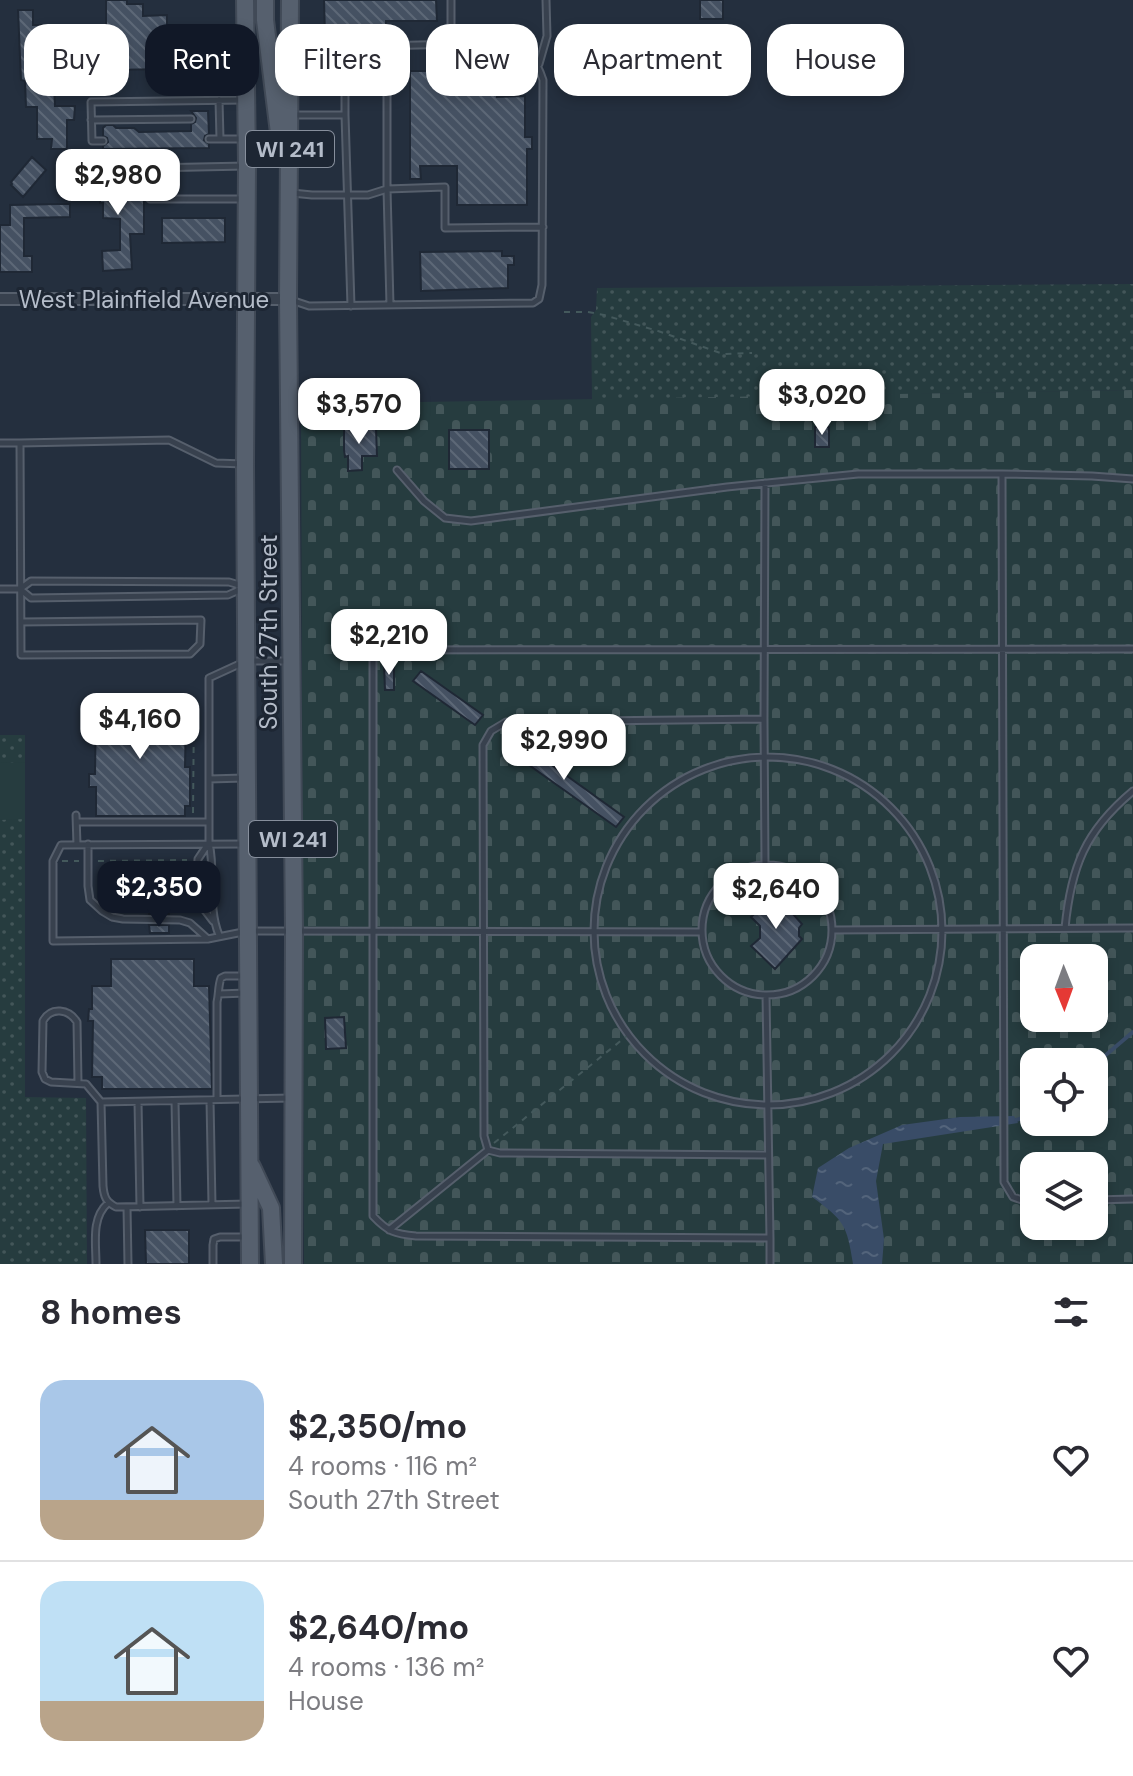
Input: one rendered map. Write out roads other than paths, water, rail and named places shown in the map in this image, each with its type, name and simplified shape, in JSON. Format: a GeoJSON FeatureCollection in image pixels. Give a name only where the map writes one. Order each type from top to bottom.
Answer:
{"type":"FeatureCollection","features":[{"type":"Feature","properties":{"kind":"main road","name":"South 27th Street"},"geometry":{"type":"LineString","coordinates":[[245,0],[250,1264]]}},
{"type":"Feature","properties":{"kind":"main road"},"geometry":{"type":"LineString","coordinates":[[265,0],[288,192]]}},
{"type":"Feature","properties":{"kind":"main road","name":"WI 241"},"geometry":{"type":"LineString","coordinates":[[290,0],[290,24]]}},
{"type":"Feature","properties":{"kind":"main road","name":"WI 241"},"geometry":{"type":"LineString","coordinates":[[288,192],[290,96]]}},
{"type":"Feature","properties":{"kind":"main road","name":"South 27th Street"},"geometry":{"type":"LineString","coordinates":[[288,192],[294,932],[293,1264]]}},
{"type":"Feature","properties":{"kind":"main road"},"geometry":{"type":"LineString","coordinates":[[250,1162],[271,1208],[274,1264]]}},
{"type":"Feature","properties":{"kind":"street","name":"West Plainfield Avenue"},"geometry":{"type":"LineString","coordinates":[[0,299],[288,299]]}},
{"type":"Feature","properties":{"kind":"lane"},"geometry":{"type":"LineString","coordinates":[[451,0],[451,24]]}},
{"type":"Feature","properties":{"kind":"lane"},"geometry":{"type":"LineString","coordinates":[[288,299],[309,306],[351,306],[533,303],[539,299],[544,99],[539,65],[547,36],[546,0]]}},
{"type":"Feature","properties":{"kind":"lane"},"geometry":{"type":"LineString","coordinates":[[345,96],[351,306]]}},
{"type":"Feature","properties":{"kind":"lane"},"geometry":{"type":"LineString","coordinates":[[387,96],[390,305]]}},
{"type":"Feature","properties":{"kind":"lane"},"geometry":{"type":"LineString","coordinates":[[103,141],[92,141],[91,102],[246,99]]}},
{"type":"Feature","properties":{"kind":"lane"},"geometry":{"type":"LineString","coordinates":[[219,100],[220,139]]}},
{"type":"Feature","properties":{"kind":"lane"},"geometry":{"type":"LineString","coordinates":[[290,115],[345,115]]}},
{"type":"Feature","properties":{"kind":"lane"},"geometry":{"type":"LineString","coordinates":[[209,118],[220,118]]}},
{"type":"Feature","properties":{"kind":"lane"},"geometry":{"type":"LineString","coordinates":[[91,120],[191,119]]}},
{"type":"Feature","properties":{"kind":"lane"},"geometry":{"type":"LineString","coordinates":[[209,139],[246,139]]}},
{"type":"Feature","properties":{"kind":"lane"},"geometry":{"type":"LineString","coordinates":[[246,199],[150,199],[150,168],[247,166]]}},
{"type":"Feature","properties":{"kind":"lane"},"geometry":{"type":"LineString","coordinates":[[288,192],[368,195],[387,189],[445,187],[445,228],[543,227]]}},
{"type":"Feature","properties":{"kind":"lane"},"geometry":{"type":"LineString","coordinates":[[0,443],[169,440],[216,463],[245,464]]}},
{"type":"Feature","properties":{"kind":"lane"},"geometry":{"type":"LineString","coordinates":[[20,443],[21,655],[190,654],[200,644],[201,620],[21,622]]}},
{"type":"Feature","properties":{"kind":"lane"},"geometry":{"type":"LineString","coordinates":[[397,470],[424,501],[445,518],[471,521],[858,474],[1002,474],[1133,479]]}},
{"type":"Feature","properties":{"kind":"lane"},"geometry":{"type":"LineString","coordinates":[[1002,474],[1004,1182],[1013,1197],[1020,1199]]}},
{"type":"Feature","properties":{"kind":"lane"},"geometry":{"type":"LineString","coordinates":[[765,483],[765,865]]}},
{"type":"Feature","properties":{"kind":"lane"},"geometry":{"type":"LineString","coordinates":[[0,589],[20,589],[31,581],[229,582],[246,587]]}},
{"type":"Feature","properties":{"kind":"lane"},"geometry":{"type":"LineString","coordinates":[[20,589],[31,598],[228,595],[246,587]]}},
{"type":"Feature","properties":{"kind":"lane"},"geometry":{"type":"LineString","coordinates":[[770,1238],[416,1236],[396,1234],[373,1216],[373,650],[1133,649]]}},
{"type":"Feature","properties":{"kind":"lane"},"geometry":{"type":"LineString","coordinates":[[213,921],[213,860],[209,843],[209,678],[246,661],[292,661]]}},
{"type":"Feature","properties":{"kind":"lane"},"geometry":{"type":"LineString","coordinates":[[488,1150],[484,1136],[483,745],[491,731],[506,722],[764,719]]}},
{"type":"Feature","properties":{"kind":"lane"},"geometry":{"type":"LineString","coordinates":[[765,757],[802,761],[834,771],[864,787],[890,808],[912,834],[928,863],[938,896],[942,929],[939,964],[929,997],[913,1027],[892,1054],[865,1075],[835,1092],[802,1102],[768,1105],[734,1102],[701,1092],[671,1076],[644,1054],[628,1035],[606,998],[596,966],[593,932],[596,898],[606,865],[622,835],[644,808],[671,787],[701,771],[734,761],[765,757]]}},
{"type":"Feature","properties":{"kind":"lane"},"geometry":{"type":"LineString","coordinates":[[209,779],[247,778]]}},
{"type":"Feature","properties":{"kind":"lane"},"geometry":{"type":"LineString","coordinates":[[1065,928],[1069,893],[1078,861],[1095,831],[1115,806],[1133,791]]}},
{"type":"Feature","properties":{"kind":"lane"},"geometry":{"type":"LineString","coordinates":[[76,815],[77,845]]}},
{"type":"Feature","properties":{"kind":"lane"},"geometry":{"type":"LineString","coordinates":[[77,822],[209,822]]}},
{"type":"Feature","properties":{"kind":"lane"},"geometry":{"type":"LineString","coordinates":[[209,843],[198,859],[196,893],[197,900],[219,935]]}},
{"type":"Feature","properties":{"kind":"lane"},"geometry":{"type":"LineString","coordinates":[[88,844],[90,900],[102,911],[123,919],[180,920],[190,923],[208,939]]}},
{"type":"Feature","properties":{"kind":"lane"},"geometry":{"type":"LineString","coordinates":[[248,844],[61,845],[53,861],[53,941],[208,939],[248,931],[701,932]]}},
{"type":"Feature","properties":{"kind":"lane"},"geometry":{"type":"LineString","coordinates":[[765,865],[782,866],[813,883],[824,897],[833,930],[824,963],[813,977],[799,987],[766,995],[746,992],[728,983],[714,969],[705,951],[701,932],[708,902],[727,878],[745,868],[765,865]]}},
{"type":"Feature","properties":{"kind":"lane"},"geometry":{"type":"LineString","coordinates":[[833,930],[1133,928]]}},
{"type":"Feature","properties":{"kind":"lane"},"geometry":{"type":"LineString","coordinates":[[212,1205],[217,1002],[221,978],[225,976],[248,984]]}},
{"type":"Feature","properties":{"kind":"lane"},"geometry":{"type":"LineString","coordinates":[[219,994],[248,984]]}},
{"type":"Feature","properties":{"kind":"lane"},"geometry":{"type":"LineString","coordinates":[[766,995],[770,1264]]}},
{"type":"Feature","properties":{"kind":"lane"},"geometry":{"type":"LineString","coordinates":[[78,1083],[77,1022],[73,1015],[65,1011],[54,1012],[43,1021],[42,1072],[45,1079],[51,1082],[86,1084],[101,1102],[103,1186],[108,1203],[116,1207],[269,1204]]}},
{"type":"Feature","properties":{"kind":"lane"},"geometry":{"type":"LineString","coordinates":[[101,1102],[293,1098]]}},
{"type":"Feature","properties":{"kind":"lane"},"geometry":{"type":"LineString","coordinates":[[175,1101],[177,1206]]}},
{"type":"Feature","properties":{"kind":"lane"},"geometry":{"type":"LineString","coordinates":[[138,1102],[140,1207]]}},
{"type":"Feature","properties":{"kind":"lane"},"geometry":{"type":"LineString","coordinates":[[388,1230],[488,1150]]}},
{"type":"Feature","properties":{"kind":"lane"},"geometry":{"type":"LineString","coordinates":[[488,1150],[500,1153],[768,1155]]}},
{"type":"Feature","properties":{"kind":"lane"},"geometry":{"type":"LineString","coordinates":[[1108,1200],[1133,1199]]}},
{"type":"Feature","properties":{"kind":"lane"},"geometry":{"type":"LineString","coordinates":[[96,1264],[97,1220],[99,1210],[108,1203]]}},
{"type":"Feature","properties":{"kind":"lane"},"geometry":{"type":"LineString","coordinates":[[127,1207],[128,1264]]}},
{"type":"Feature","properties":{"kind":"lane"},"geometry":{"type":"LineString","coordinates":[[213,1264],[214,1239],[250,1237]]}},
{"type":"Feature","properties":{"kind":"water"},"geometry":{"type":"Polygon","coordinates":[[[1014,1116],[1018,1123],[883,1144],[876,1181],[884,1239],[882,1264],[853,1264],[849,1240],[842,1224],[812,1197],[818,1168],[849,1148],[902,1125],[960,1117],[1014,1116]]]}},
{"type":"Feature","properties":{"kind":"waterway"},"geometry":{"type":"LineString","coordinates":[[1108,1053],[1133,1032]]}},
{"type":"Feature","properties":{"kind":"waterway"},"geometry":{"type":"LineString","coordinates":[[1016,1120],[1020,1119]]}}]}
